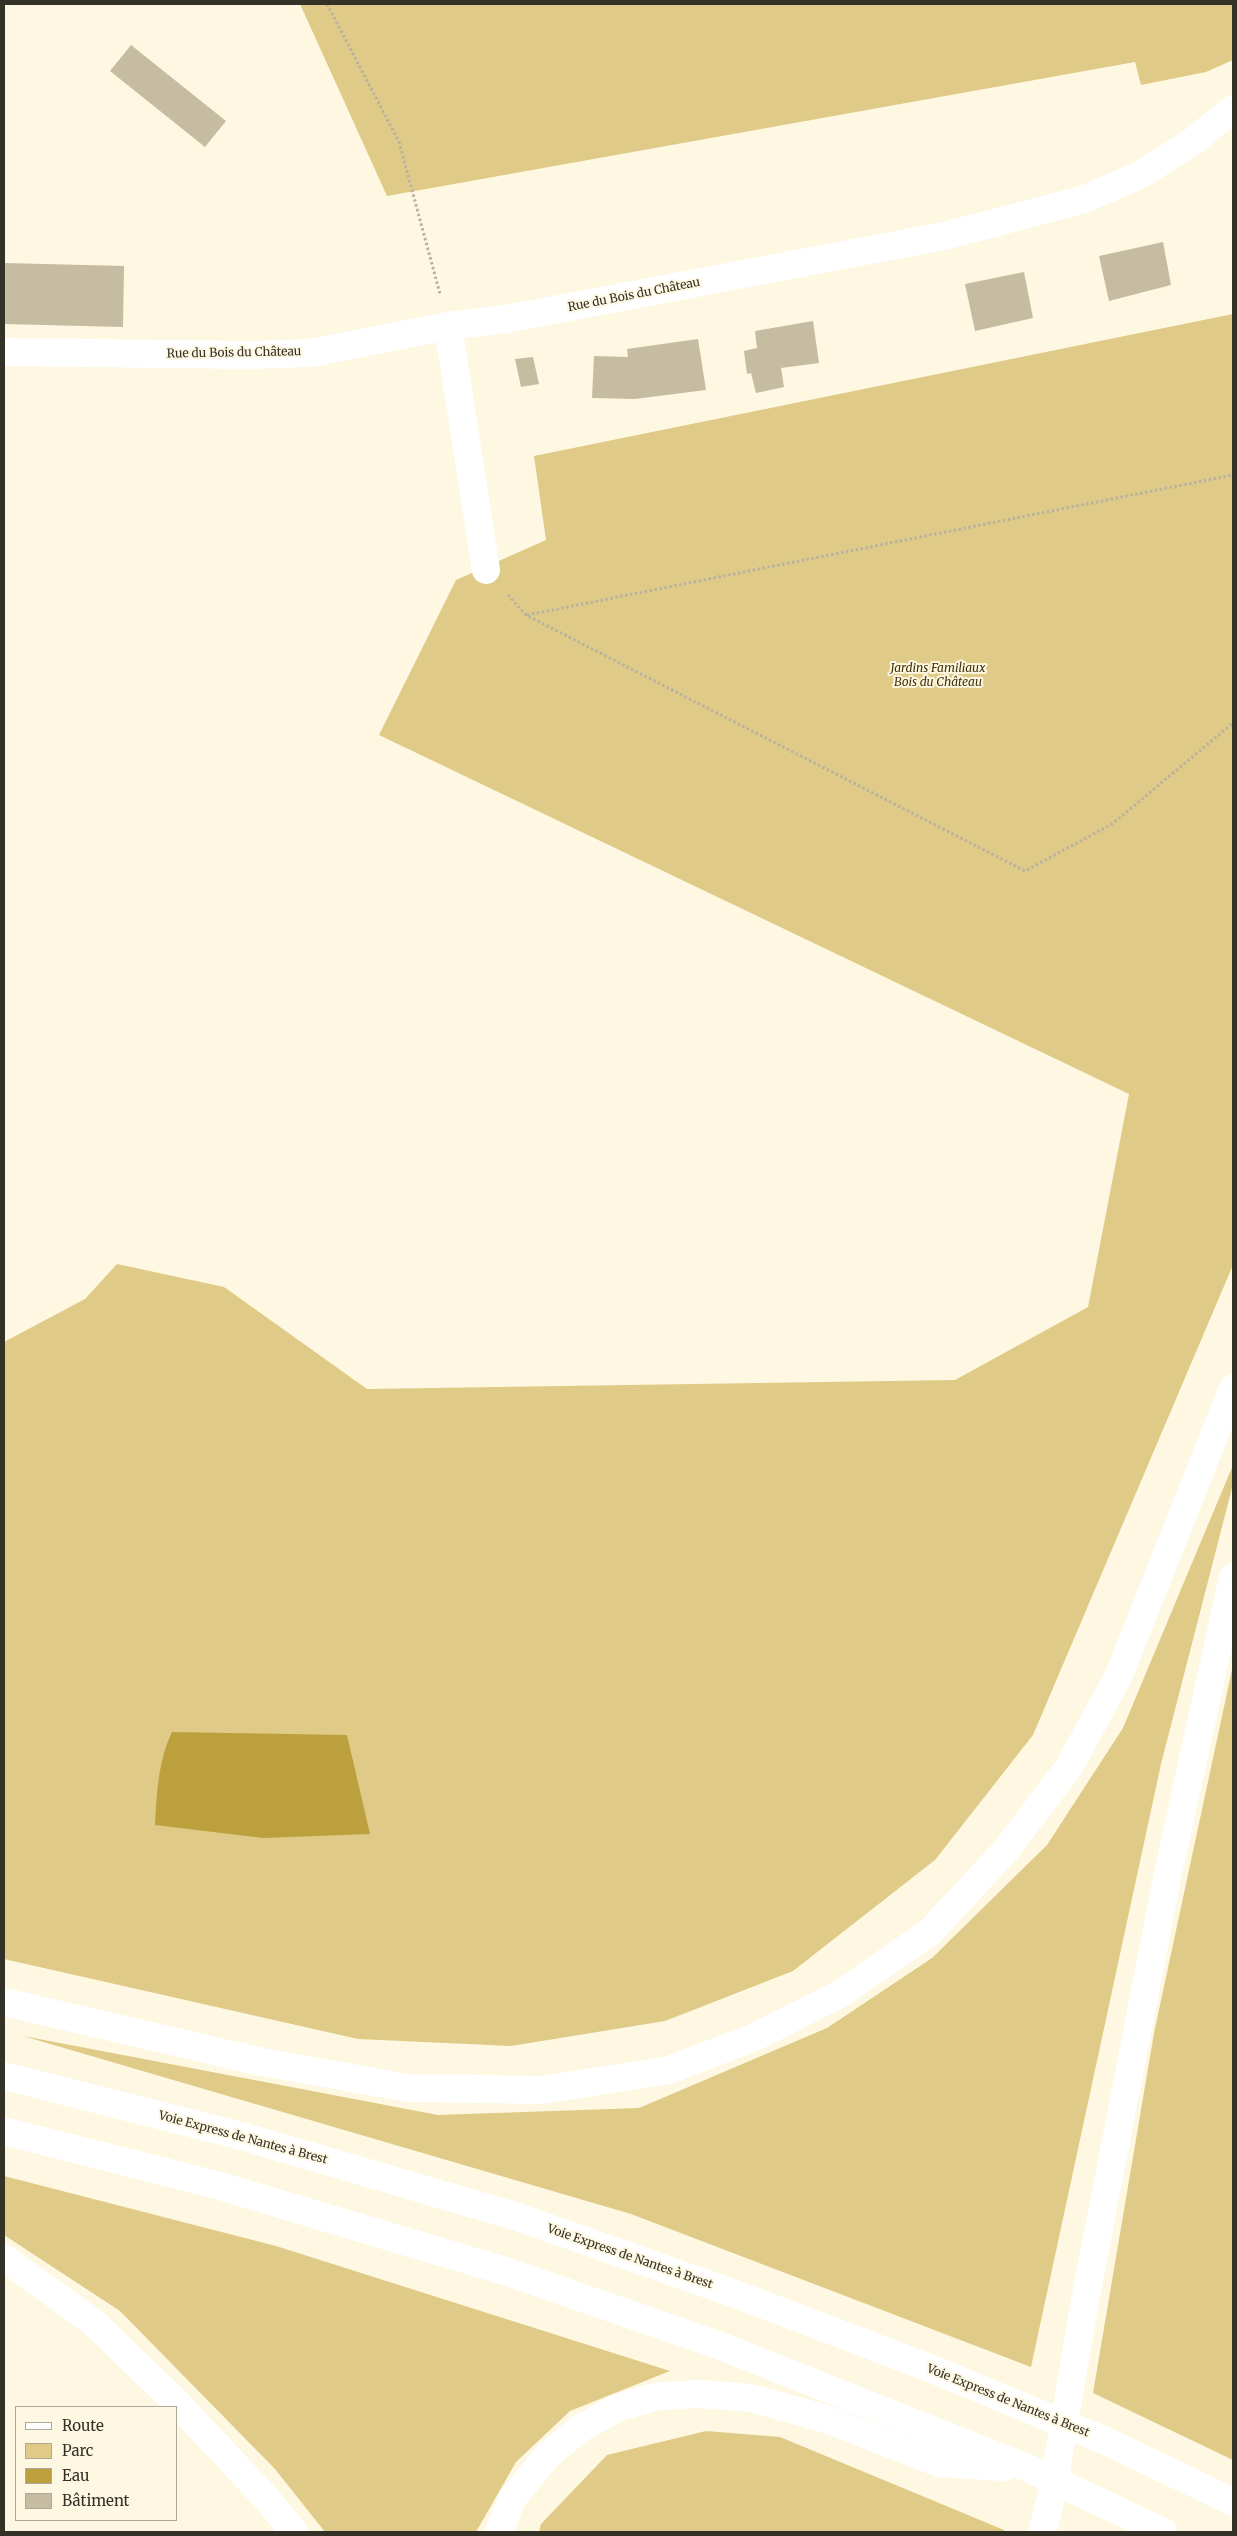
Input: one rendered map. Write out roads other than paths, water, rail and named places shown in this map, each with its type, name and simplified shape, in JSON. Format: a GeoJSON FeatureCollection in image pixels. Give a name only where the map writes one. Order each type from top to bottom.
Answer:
{"type":"FeatureCollection","features":[{"type":"Feature","properties":{"kind":"main road","name":"Rue du Bois du Château"},"geometry":{"type":"LineString","coordinates":[[4,352],[251,355],[312,352],[448,326],[506,319],[944,236],[1082,200],[1140,175],[1192,142],[1233,109]]}},
{"type":"Feature","properties":{"kind":"main road"},"geometry":{"type":"LineString","coordinates":[[448,326],[486,570]]}},
{"type":"Feature","properties":{"kind":"main road"},"geometry":{"type":"LineString","coordinates":[[4,2002],[262,2062],[408,2088],[542,2090],[669,2070],[755,2037],[840,1994],[930,1932],[1006,1850],[1069,1767],[1119,1675],[1233,1388]]}},
{"type":"Feature","properties":{"kind":"main road"},"geometry":{"type":"LineString","coordinates":[[1042,2532],[1052,2494],[1087,2290],[1167,1878],[1233,1577]]}},
{"type":"Feature","properties":{"kind":"main road","name":"Voie Express de Nantes à Brest"},"geometry":{"type":"LineString","coordinates":[[4,2076],[238,2135],[518,2217],[738,2295],[926,2367],[1108,2442],[1233,2502]]}},
{"type":"Feature","properties":{"kind":"main road"},"geometry":{"type":"LineString","coordinates":[[4,2131],[220,2186],[505,2271],[718,2345],[1030,2469],[1163,2532]]}},
{"type":"Feature","properties":{"kind":"main road"},"geometry":{"type":"LineString","coordinates":[[4,2258],[93,2322],[176,2402],[267,2499],[294,2532]]}},
{"type":"Feature","properties":{"kind":"main road"},"geometry":{"type":"LineString","coordinates":[[499,2532],[512,2499],[547,2456],[581,2428],[619,2407],[659,2396],[700,2394],[751,2398],[826,2419],[939,2463],[1030,2469]]}},
{"type":"Feature","properties":{"kind":"water"},"geometry":{"type":"Polygon","coordinates":[[[172,1732],[347,1735],[370,1834],[263,1838],[155,1825],[161,1766],[172,1732]]]}},
{"type":"Feature","properties":{"kind":"park label","name":"Jardins Familiaux Bois du Château"},"geometry":{"type":"Point","coordinates":[938,676]}}]}
